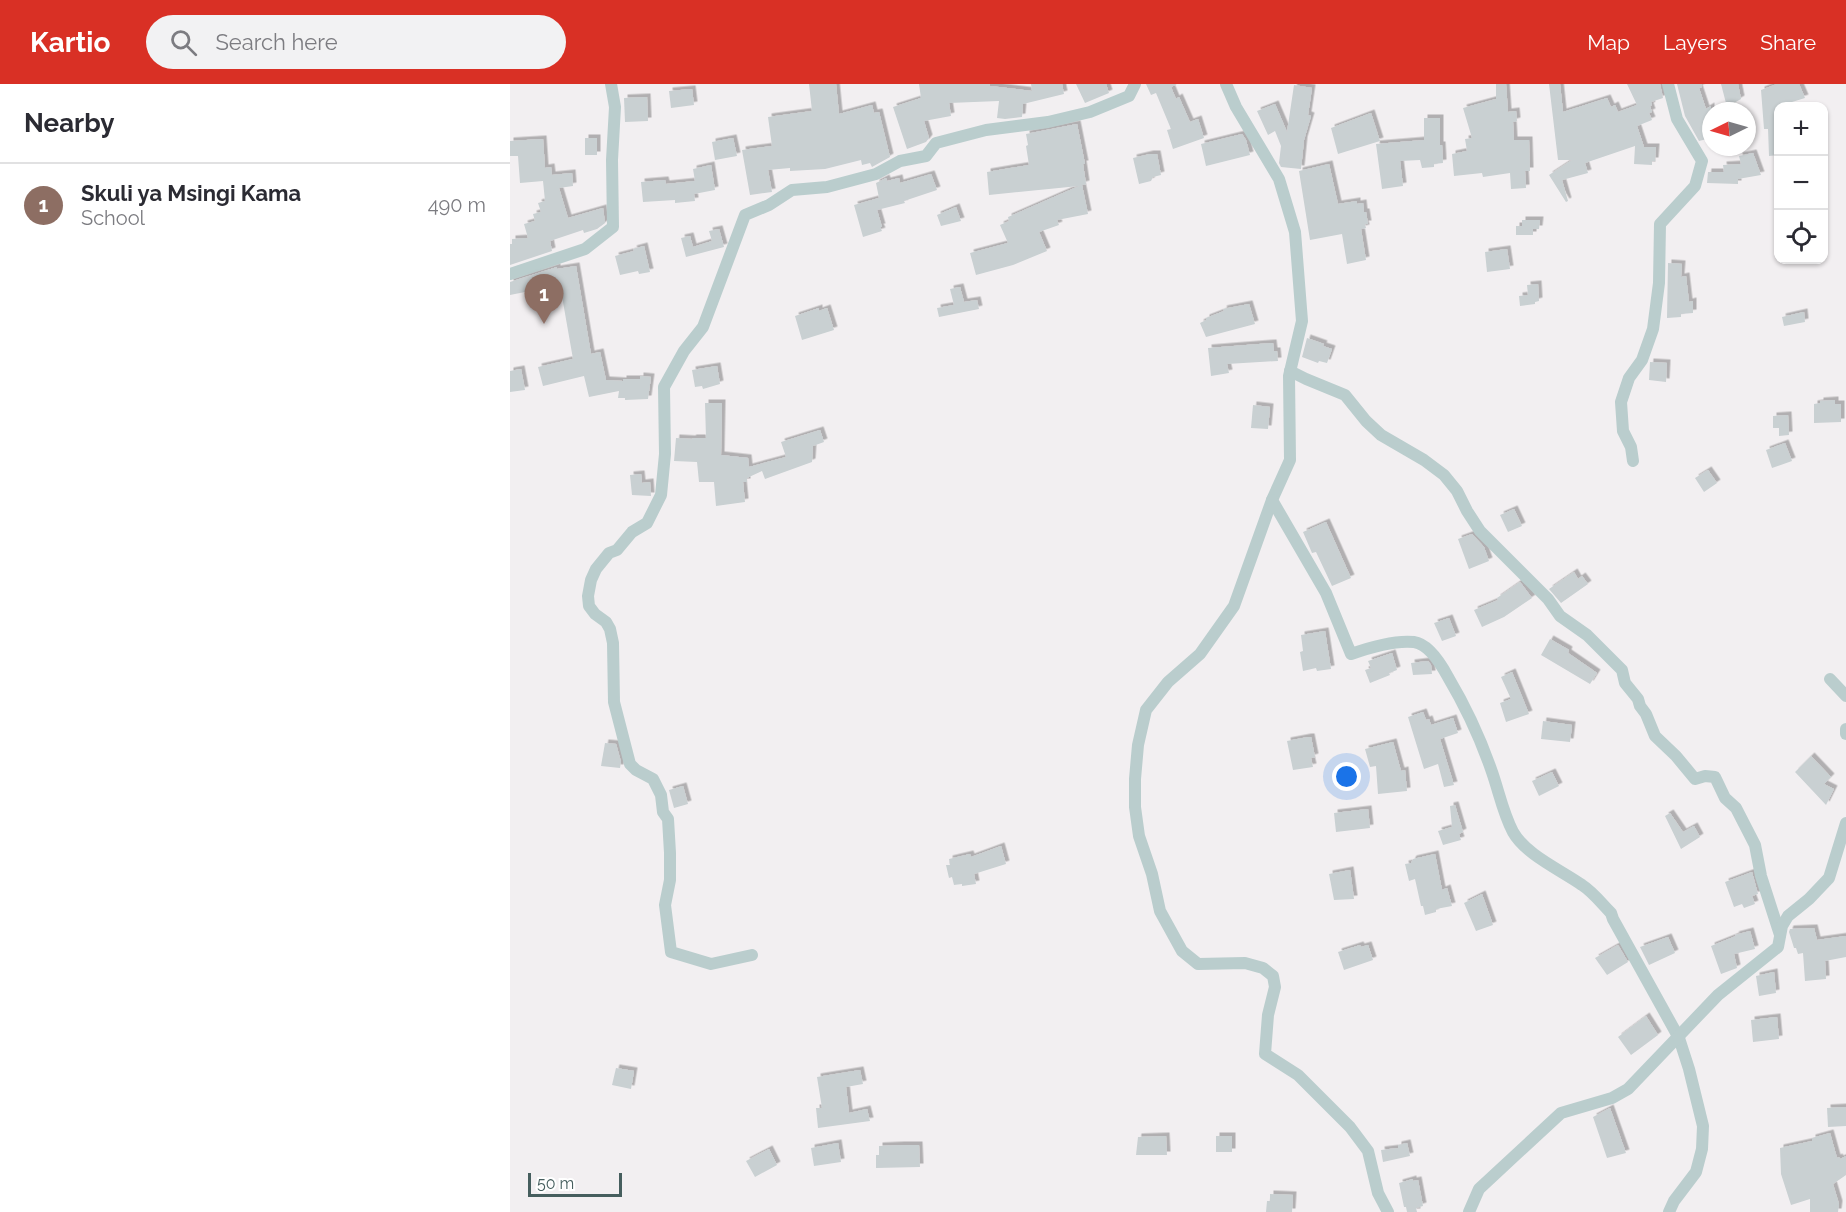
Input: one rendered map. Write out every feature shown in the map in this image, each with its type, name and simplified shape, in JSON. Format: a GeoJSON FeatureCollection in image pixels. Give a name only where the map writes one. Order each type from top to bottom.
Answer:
{"type":"FeatureCollection","features":[{"type":"Feature","properties":{"kind":"street"},"geometry":{"type":"LineString","coordinates":[[510,274],[585,249],[613,226],[612,160],[615,107],[611,84]]}},
{"type":"Feature","properties":{"kind":"street"},"geometry":{"type":"LineString","coordinates":[[752,955],[711,964],[671,952],[665,905],[670,880],[668,819],[663,812],[661,795],[654,779],[636,770],[630,764],[614,702],[613,643],[610,629],[589,606],[591,580],[596,569],[609,554],[617,550],[632,532],[647,523],[661,495],[665,454],[664,387],[684,351],[703,327],[744,215],[769,205],[792,190],[827,187],[876,174],[900,161],[926,156],[936,143],[986,130],[1048,122],[1090,112],[1129,96],[1135,84]]}},
{"type":"Feature","properties":{"kind":"street"},"geometry":{"type":"LineString","coordinates":[[1226,84],[1236,107],[1278,179],[1295,232],[1302,321],[1290,371],[1290,460],[1272,500],[1234,606],[1200,654],[1168,682],[1146,710],[1138,745],[1135,779],[1135,807],[1139,836],[1152,874],[1160,911],[1182,951],[1198,964],[1245,963],[1263,968],[1273,976],[1275,987],[1268,1015],[1265,1054],[1298,1075],[1350,1127],[1368,1151],[1378,1194],[1388,1212]]}},
{"type":"Feature","properties":{"kind":"street"},"geometry":{"type":"LineString","coordinates":[[1633,461],[1631,447],[1623,431],[1621,402],[1629,378],[1642,360],[1653,329],[1659,283],[1660,225],[1695,186],[1702,161],[1677,119],[1668,84]]}},
{"type":"Feature","properties":{"kind":"street"},"geometry":{"type":"LineString","coordinates":[[1290,371],[1345,395],[1381,435],[1424,460],[1444,475],[1457,491],[1480,531],[1548,599],[1560,616],[1587,635],[1622,670],[1625,683],[1646,714],[1655,736],[1677,756],[1695,779],[1705,776],[1715,777],[1725,798],[1736,808],[1755,845],[1761,876],[1780,935]]}},
{"type":"Feature","properties":{"kind":"street"},"geometry":{"type":"LineString","coordinates":[[1272,500],[1326,593],[1351,654],[1369,648],[1416,642],[1426,648],[1441,664],[1472,717],[1493,774],[1500,803],[1514,835],[1542,861],[1584,886],[1611,914],[1679,1038],[1703,1126],[1702,1149],[1696,1172],[1674,1201],[1669,1212]]}},
{"type":"Feature","properties":{"kind":"street"},"geometry":{"type":"LineString","coordinates":[[1830,680],[1846,696]]}},
{"type":"Feature","properties":{"kind":"street"},"geometry":{"type":"LineString","coordinates":[[1468,1212],[1479,1189],[1562,1113],[1612,1098],[1628,1089],[1718,995],[1778,947],[1782,926],[1788,916],[1809,899],[1829,878],[1846,823]]}},
{"type":"Feature","properties":{"kind":"building"},"geometry":{"type":"Polygon","coordinates":[[[809,84],[836,84],[839,114],[872,105],[874,113],[879,112],[890,157],[872,167],[870,163],[862,165],[861,160],[825,169],[768,170],[772,192],[750,195],[742,150],[772,146],[768,117],[812,111],[809,84]]]}},
{"type":"Feature","properties":{"kind":"building"},"geometry":{"type":"Polygon","coordinates":[[[919,84],[990,84],[990,86],[1032,91],[1031,84],[1062,84],[1064,94],[1023,104],[1022,117],[1005,119],[997,118],[999,101],[949,103],[951,116],[924,121],[929,138],[926,142],[907,149],[893,107],[921,98],[919,84]]]}},
{"type":"Feature","properties":{"kind":"building"},"geometry":{"type":"Polygon","coordinates":[[[1076,84],[1106,84],[1109,93],[1085,103],[1076,84]]]}},
{"type":"Feature","properties":{"kind":"building"},"geometry":{"type":"Polygon","coordinates":[[[1146,84],[1177,84],[1171,87],[1176,99],[1179,97],[1190,122],[1198,119],[1204,138],[1173,149],[1167,130],[1171,129],[1156,93],[1151,95],[1146,84]]]}},
{"type":"Feature","properties":{"kind":"building"},"geometry":{"type":"Polygon","coordinates":[[[1496,84],[1506,84],[1508,112],[1516,111],[1517,121],[1513,122],[1514,140],[1529,140],[1530,171],[1525,171],[1526,188],[1511,189],[1510,173],[1483,177],[1482,173],[1454,176],[1452,154],[1467,151],[1465,139],[1472,138],[1463,108],[1496,99],[1496,84]]]}},
{"type":"Feature","properties":{"kind":"building"},"geometry":{"type":"Polygon","coordinates":[[[1549,84],[1560,84],[1563,112],[1607,98],[1611,107],[1615,105],[1618,112],[1637,105],[1627,84],[1660,84],[1663,98],[1651,102],[1652,112],[1649,113],[1652,120],[1637,126],[1644,147],[1656,147],[1655,161],[1652,161],[1652,165],[1634,164],[1635,146],[1585,163],[1588,173],[1562,180],[1568,201],[1566,202],[1549,175],[1572,160],[1558,160],[1549,84]]]}},
{"type":"Feature","properties":{"kind":"building"},"geometry":{"type":"Polygon","coordinates":[[[1677,84],[1702,84],[1699,88],[1704,102],[1702,140],[1699,141],[1685,116],[1677,84]]]}},
{"type":"Feature","properties":{"kind":"building"},"geometry":{"type":"Polygon","coordinates":[[[1721,84],[1738,84],[1741,99],[1736,102],[1726,102],[1721,84]]]}},
{"type":"Feature","properties":{"kind":"building"},"geometry":{"type":"Polygon","coordinates":[[[1777,84],[1799,84],[1805,98],[1792,102],[1774,102],[1774,156],[1769,156],[1768,129],[1764,129],[1761,90],[1777,84]]]}},
{"type":"Feature","properties":{"kind":"building"},"geometry":{"type":"Polygon","coordinates":[[[1294,85],[1312,88],[1308,115],[1311,116],[1304,140],[1301,169],[1281,167],[1279,163],[1281,146],[1275,131],[1268,135],[1257,111],[1275,104],[1287,132],[1294,85]]]}},
{"type":"Feature","properties":{"kind":"building"},"geometry":{"type":"Polygon","coordinates":[[[692,89],[694,105],[671,108],[669,91],[692,89]]]}},
{"type":"Feature","properties":{"kind":"building"},"geometry":{"type":"Polygon","coordinates":[[[647,97],[648,121],[625,122],[624,98],[647,97]]]}},
{"type":"Feature","properties":{"kind":"building"},"geometry":{"type":"Polygon","coordinates":[[[1371,113],[1380,141],[1338,154],[1331,128],[1371,113]]]}},
{"type":"Feature","properties":{"kind":"building"},"geometry":{"type":"Polygon","coordinates":[[[1424,118],[1440,118],[1443,163],[1434,164],[1434,167],[1422,168],[1420,160],[1400,161],[1403,186],[1382,189],[1376,144],[1424,140],[1424,118]]]}},
{"type":"Feature","properties":{"kind":"building"},"geometry":{"type":"Polygon","coordinates":[[[1077,124],[1085,164],[1083,164],[1086,184],[1082,185],[1088,214],[1057,220],[1059,225],[1039,232],[1047,251],[1013,265],[976,275],[970,253],[1008,243],[1000,225],[1009,221],[1008,217],[1079,186],[989,195],[987,172],[1029,165],[1026,134],[1077,124]]]}},
{"type":"Feature","properties":{"kind":"building"},"geometry":{"type":"Polygon","coordinates":[[[1242,134],[1250,155],[1206,166],[1201,144],[1242,134]]]}},
{"type":"Feature","properties":{"kind":"building"},"geometry":{"type":"Polygon","coordinates":[[[585,138],[597,138],[597,155],[585,155],[585,138]]]}},
{"type":"Feature","properties":{"kind":"building"},"geometry":{"type":"Polygon","coordinates":[[[733,138],[737,156],[715,160],[712,142],[733,138]]]}},
{"type":"Feature","properties":{"kind":"building"},"geometry":{"type":"Polygon","coordinates":[[[543,139],[545,168],[551,167],[552,175],[572,173],[573,186],[559,188],[568,218],[603,208],[605,223],[597,229],[584,233],[583,230],[550,241],[552,251],[510,265],[512,239],[528,238],[524,224],[535,221],[533,214],[541,212],[538,203],[545,201],[543,181],[520,183],[518,156],[510,156],[510,141],[543,139]]]}},
{"type":"Feature","properties":{"kind":"building"},"geometry":{"type":"Polygon","coordinates":[[[1157,154],[1161,175],[1139,184],[1133,158],[1157,154]]]}},
{"type":"Feature","properties":{"kind":"building"},"geometry":{"type":"Polygon","coordinates":[[[1739,156],[1754,156],[1761,175],[1738,179],[1738,184],[1707,183],[1708,172],[1724,172],[1723,165],[1741,164],[1739,156]]]}},
{"type":"Feature","properties":{"kind":"building"},"geometry":{"type":"Polygon","coordinates":[[[1329,164],[1338,204],[1357,201],[1357,204],[1363,203],[1368,224],[1365,224],[1366,228],[1361,229],[1366,260],[1347,264],[1342,234],[1310,240],[1299,171],[1329,164]]]}},
{"type":"Feature","properties":{"kind":"building"},"geometry":{"type":"Polygon","coordinates":[[[711,165],[715,190],[694,194],[695,201],[643,202],[641,182],[665,180],[666,184],[695,181],[693,169],[711,165]]]}},
{"type":"Feature","properties":{"kind":"building"},"geometry":{"type":"Polygon","coordinates":[[[931,174],[937,190],[904,201],[905,203],[877,210],[882,231],[863,237],[854,205],[879,198],[876,183],[886,178],[887,181],[899,178],[900,183],[931,174]]]}},
{"type":"Feature","properties":{"kind":"building"},"geometry":{"type":"Polygon","coordinates":[[[956,207],[961,221],[941,226],[937,215],[956,207]]]}},
{"type":"Feature","properties":{"kind":"building"},"geometry":{"type":"Polygon","coordinates":[[[1522,220],[1540,220],[1539,229],[1533,229],[1533,235],[1516,235],[1516,226],[1522,226],[1522,220]]]}},
{"type":"Feature","properties":{"kind":"building"},"geometry":{"type":"Polygon","coordinates":[[[719,229],[724,247],[686,257],[681,238],[690,236],[693,247],[712,241],[709,231],[719,229]]]}},
{"type":"Feature","properties":{"kind":"building"},"geometry":{"type":"Polygon","coordinates":[[[644,246],[650,272],[639,274],[638,271],[620,275],[615,256],[644,246]]]}},
{"type":"Feature","properties":{"kind":"building"},"geometry":{"type":"Polygon","coordinates":[[[1507,249],[1510,269],[1487,272],[1485,252],[1507,249]]]}},
{"type":"Feature","properties":{"kind":"building"},"geometry":{"type":"Polygon","coordinates":[[[1668,263],[1682,264],[1681,277],[1686,276],[1689,302],[1693,301],[1693,313],[1667,318],[1668,263]]]}},
{"type":"Feature","properties":{"kind":"building"},"geometry":{"type":"Polygon","coordinates":[[[576,266],[591,354],[600,352],[606,380],[623,381],[623,379],[640,379],[640,376],[651,377],[648,399],[625,400],[625,398],[618,398],[619,391],[589,397],[584,376],[543,386],[538,367],[573,359],[560,285],[510,295],[510,282],[557,267],[557,269],[576,266]]]}},
{"type":"Feature","properties":{"kind":"building"},"geometry":{"type":"Polygon","coordinates":[[[1538,284],[1539,301],[1535,304],[1520,306],[1519,296],[1528,295],[1527,285],[1538,284]]]}},
{"type":"Feature","properties":{"kind":"building"},"geometry":{"type":"Polygon","coordinates":[[[960,287],[964,302],[977,300],[979,309],[939,317],[937,308],[954,305],[950,289],[960,287]]]}},
{"type":"Feature","properties":{"kind":"building"},"geometry":{"type":"Polygon","coordinates":[[[1249,304],[1255,324],[1206,337],[1200,323],[1206,318],[1224,311],[1223,309],[1249,304]]]}},
{"type":"Feature","properties":{"kind":"building"},"geometry":{"type":"Polygon","coordinates":[[[819,308],[819,311],[827,308],[834,330],[802,340],[795,316],[819,308]]]}},
{"type":"Feature","properties":{"kind":"building"},"geometry":{"type":"Polygon","coordinates":[[[1804,312],[1805,322],[1784,326],[1782,317],[1804,312]]]}},
{"type":"Feature","properties":{"kind":"building"},"geometry":{"type":"Polygon","coordinates":[[[1307,338],[1332,349],[1327,363],[1319,361],[1318,363],[1302,357],[1307,338]]]}},
{"type":"Feature","properties":{"kind":"building"},"geometry":{"type":"Polygon","coordinates":[[[1273,343],[1278,361],[1227,364],[1229,373],[1211,376],[1208,348],[1273,343]]]}},
{"type":"Feature","properties":{"kind":"building"},"geometry":{"type":"Polygon","coordinates":[[[1650,362],[1667,363],[1666,382],[1649,380],[1650,362]]]}},
{"type":"Feature","properties":{"kind":"building"},"geometry":{"type":"Polygon","coordinates":[[[717,366],[720,384],[703,389],[702,386],[695,387],[692,370],[717,366]]]}},
{"type":"Feature","properties":{"kind":"building"},"geometry":{"type":"Polygon","coordinates":[[[521,369],[525,390],[510,392],[510,371],[521,369]]]}},
{"type":"Feature","properties":{"kind":"building"},"geometry":{"type":"Polygon","coordinates":[[[1835,400],[1835,404],[1841,404],[1841,422],[1814,423],[1814,404],[1820,401],[1835,400]]]}},
{"type":"Feature","properties":{"kind":"building"},"geometry":{"type":"Polygon","coordinates":[[[705,403],[722,403],[721,455],[748,458],[749,467],[786,457],[781,442],[820,430],[824,442],[813,446],[812,462],[765,479],[762,471],[747,478],[747,482],[743,482],[745,502],[716,506],[714,482],[699,482],[697,462],[674,461],[676,438],[706,438],[705,403]]]}},
{"type":"Feature","properties":{"kind":"building"},"geometry":{"type":"Polygon","coordinates":[[[1253,405],[1270,407],[1268,429],[1251,428],[1253,405]]]}},
{"type":"Feature","properties":{"kind":"building"},"geometry":{"type":"Polygon","coordinates":[[[1788,415],[1789,435],[1779,436],[1779,428],[1773,428],[1773,416],[1788,415]]]}},
{"type":"Feature","properties":{"kind":"building"},"geometry":{"type":"Polygon","coordinates":[[[1785,443],[1792,461],[1772,468],[1766,450],[1785,443]]]}},
{"type":"Feature","properties":{"kind":"building"},"geometry":{"type":"Polygon","coordinates":[[[1708,470],[1717,483],[1704,492],[1695,478],[1708,470]]]}},
{"type":"Feature","properties":{"kind":"building"},"geometry":{"type":"Polygon","coordinates":[[[641,474],[642,483],[650,482],[651,496],[632,495],[630,475],[641,474]]]}},
{"type":"Feature","properties":{"kind":"building"},"geometry":{"type":"Polygon","coordinates":[[[1514,509],[1522,526],[1508,532],[1500,515],[1514,509]]]}},
{"type":"Feature","properties":{"kind":"building"},"geometry":{"type":"Polygon","coordinates":[[[1326,522],[1351,578],[1332,586],[1316,552],[1312,553],[1303,532],[1326,522]]]}},
{"type":"Feature","properties":{"kind":"building"},"geometry":{"type":"Polygon","coordinates":[[[1472,534],[1484,547],[1489,561],[1469,569],[1458,539],[1472,534]]]}},
{"type":"Feature","properties":{"kind":"building"},"geometry":{"type":"Polygon","coordinates":[[[1574,572],[1578,579],[1582,576],[1588,584],[1561,603],[1549,589],[1574,572]]]}},
{"type":"Feature","properties":{"kind":"building"},"geometry":{"type":"Polygon","coordinates":[[[1520,582],[1532,598],[1504,617],[1482,627],[1474,610],[1498,600],[1497,598],[1520,582]]]}},
{"type":"Feature","properties":{"kind":"building"},"geometry":{"type":"Polygon","coordinates":[[[1449,618],[1456,636],[1442,641],[1434,623],[1449,618]]]}},
{"type":"Feature","properties":{"kind":"building"},"geometry":{"type":"Polygon","coordinates":[[[1325,631],[1331,669],[1317,671],[1316,668],[1303,671],[1300,652],[1303,651],[1301,635],[1325,631]]]}},
{"type":"Feature","properties":{"kind":"building"},"geometry":{"type":"Polygon","coordinates":[[[1550,639],[1569,650],[1568,653],[1597,673],[1590,684],[1541,655],[1550,639]]]}},
{"type":"Feature","properties":{"kind":"building"},"geometry":{"type":"Polygon","coordinates":[[[1392,653],[1397,670],[1370,683],[1365,670],[1371,668],[1368,661],[1392,653]]]}},
{"type":"Feature","properties":{"kind":"building"},"geometry":{"type":"Polygon","coordinates":[[[1428,661],[1432,674],[1413,675],[1411,663],[1428,661]]]}},
{"type":"Feature","properties":{"kind":"building"},"geometry":{"type":"Polygon","coordinates":[[[1512,672],[1529,714],[1506,722],[1500,703],[1511,699],[1501,677],[1512,672]]]}},
{"type":"Feature","properties":{"kind":"building"},"geometry":{"type":"Polygon","coordinates":[[[1423,712],[1431,725],[1453,718],[1458,733],[1440,739],[1454,785],[1444,787],[1438,764],[1424,769],[1408,717],[1423,712]]]}},
{"type":"Feature","properties":{"kind":"building"},"geometry":{"type":"Polygon","coordinates":[[[1543,721],[1572,725],[1570,742],[1541,739],[1543,721]]]}},
{"type":"Feature","properties":{"kind":"building"},"geometry":{"type":"Polygon","coordinates":[[[1311,737],[1315,757],[1311,758],[1313,767],[1293,770],[1287,741],[1311,737]]]}},
{"type":"Feature","properties":{"kind":"building"},"geometry":{"type":"Polygon","coordinates":[[[1393,742],[1401,771],[1405,770],[1407,791],[1378,794],[1376,766],[1370,767],[1365,749],[1393,742]]]}},
{"type":"Feature","properties":{"kind":"building"},"geometry":{"type":"Polygon","coordinates":[[[605,743],[616,744],[621,762],[620,768],[601,766],[605,743]]]}},
{"type":"Feature","properties":{"kind":"building"},"geometry":{"type":"Polygon","coordinates":[[[1811,756],[1831,777],[1824,784],[1834,789],[1826,805],[1795,772],[1811,756]]]}},
{"type":"Feature","properties":{"kind":"building"},"geometry":{"type":"Polygon","coordinates":[[[1552,772],[1559,786],[1539,796],[1532,781],[1552,772]]]}},
{"type":"Feature","properties":{"kind":"building"},"geometry":{"type":"Polygon","coordinates":[[[683,786],[688,804],[674,808],[669,790],[683,786]]]}},
{"type":"Feature","properties":{"kind":"building"},"geometry":{"type":"Polygon","coordinates":[[[1455,805],[1463,832],[1459,834],[1461,840],[1443,845],[1438,831],[1452,827],[1450,806],[1455,805]]]}},
{"type":"Feature","properties":{"kind":"building"},"geometry":{"type":"Polygon","coordinates":[[[1368,809],[1370,828],[1336,832],[1334,813],[1368,809]]]}},
{"type":"Feature","properties":{"kind":"building"},"geometry":{"type":"Polygon","coordinates":[[[1670,813],[1683,832],[1694,826],[1700,837],[1681,849],[1665,816],[1670,813]]]}},
{"type":"Feature","properties":{"kind":"building"},"geometry":{"type":"Polygon","coordinates":[[[1001,846],[1006,864],[974,874],[976,884],[954,885],[952,877],[949,878],[946,865],[950,865],[949,859],[970,854],[971,857],[1001,846]]]}},
{"type":"Feature","properties":{"kind":"building"},"geometry":{"type":"Polygon","coordinates":[[[1435,854],[1442,890],[1447,888],[1452,906],[1436,909],[1436,912],[1425,915],[1415,879],[1409,881],[1405,864],[1411,863],[1413,859],[1435,854]]]}},
{"type":"Feature","properties":{"kind":"building"},"geometry":{"type":"Polygon","coordinates":[[[1350,870],[1354,899],[1334,900],[1329,874],[1350,870]]]}},
{"type":"Feature","properties":{"kind":"building"},"geometry":{"type":"Polygon","coordinates":[[[1752,872],[1758,894],[1752,896],[1755,904],[1744,908],[1742,904],[1734,907],[1725,882],[1752,872]]]}},
{"type":"Feature","properties":{"kind":"building"},"geometry":{"type":"Polygon","coordinates":[[[1482,894],[1493,925],[1476,931],[1464,903],[1482,894]]]}},
{"type":"Feature","properties":{"kind":"building"},"geometry":{"type":"Polygon","coordinates":[[[1814,928],[1817,940],[1846,936],[1846,957],[1825,961],[1826,979],[1805,981],[1803,953],[1798,954],[1794,948],[1789,932],[1790,929],[1814,928]]]}},
{"type":"Feature","properties":{"kind":"building"},"geometry":{"type":"Polygon","coordinates":[[[1750,931],[1755,949],[1734,954],[1737,968],[1721,974],[1711,946],[1750,931]]]}},
{"type":"Feature","properties":{"kind":"building"},"geometry":{"type":"Polygon","coordinates":[[[1668,937],[1675,953],[1649,965],[1640,947],[1668,937]]]}},
{"type":"Feature","properties":{"kind":"building"},"geometry":{"type":"Polygon","coordinates":[[[1360,945],[1361,947],[1368,945],[1373,960],[1344,970],[1338,952],[1360,945]]]}},
{"type":"Feature","properties":{"kind":"building"},"geometry":{"type":"Polygon","coordinates":[[[1618,945],[1628,962],[1607,975],[1595,958],[1618,945]]]}},
{"type":"Feature","properties":{"kind":"building"},"geometry":{"type":"Polygon","coordinates":[[[1774,972],[1776,993],[1759,996],[1756,976],[1774,972]]]}},
{"type":"Feature","properties":{"kind":"building"},"geometry":{"type":"Polygon","coordinates":[[[1646,1016],[1658,1035],[1631,1055],[1618,1037],[1646,1016]]]}},
{"type":"Feature","properties":{"kind":"building"},"geometry":{"type":"Polygon","coordinates":[[[1777,1017],[1779,1039],[1753,1042],[1751,1020],[1777,1017]]]}},
{"type":"Feature","properties":{"kind":"building"},"geometry":{"type":"Polygon","coordinates":[[[616,1068],[634,1071],[631,1089],[612,1085],[616,1068]]]}},
{"type":"Feature","properties":{"kind":"building"},"geometry":{"type":"Polygon","coordinates":[[[860,1070],[863,1084],[846,1087],[849,1113],[867,1109],[870,1121],[818,1128],[816,1108],[822,1108],[817,1077],[860,1070]]]}},
{"type":"Feature","properties":{"kind":"building"},"geometry":{"type":"Polygon","coordinates":[[[1846,1107],[1846,1126],[1828,1127],[1827,1108],[1846,1107]]]}},
{"type":"Feature","properties":{"kind":"building"},"geometry":{"type":"Polygon","coordinates":[[[1610,1108],[1626,1153],[1607,1158],[1593,1117],[1610,1108]]]}},
{"type":"Feature","properties":{"kind":"building"},"geometry":{"type":"Polygon","coordinates":[[[1830,1133],[1837,1158],[1846,1156],[1846,1175],[1833,1184],[1839,1204],[1838,1212],[1810,1212],[1810,1199],[1791,1205],[1781,1174],[1780,1148],[1812,1141],[1812,1138],[1830,1133]]]}},
{"type":"Feature","properties":{"kind":"building"},"geometry":{"type":"Polygon","coordinates":[[[1166,1136],[1167,1155],[1136,1155],[1138,1137],[1166,1136]]]}},
{"type":"Feature","properties":{"kind":"building"},"geometry":{"type":"Polygon","coordinates":[[[1216,1136],[1232,1136],[1232,1152],[1216,1152],[1216,1136]]]}},
{"type":"Feature","properties":{"kind":"building"},"geometry":{"type":"Polygon","coordinates":[[[838,1143],[841,1162],[814,1166],[811,1148],[838,1143]]]}},
{"type":"Feature","properties":{"kind":"building"},"geometry":{"type":"Polygon","coordinates":[[[1407,1143],[1410,1156],[1383,1162],[1381,1150],[1398,1148],[1398,1145],[1407,1143]]]}},
{"type":"Feature","properties":{"kind":"building"},"geometry":{"type":"Polygon","coordinates":[[[919,1145],[920,1167],[876,1168],[879,1146],[919,1145]]]}},
{"type":"Feature","properties":{"kind":"building"},"geometry":{"type":"Polygon","coordinates":[[[769,1149],[777,1165],[755,1177],[746,1161],[769,1149]]]}},
{"type":"Feature","properties":{"kind":"building"},"geometry":{"type":"Polygon","coordinates":[[[1413,1179],[1413,1181],[1418,1180],[1423,1206],[1416,1208],[1417,1212],[1407,1212],[1399,1183],[1413,1179]]]}},
{"type":"Feature","properties":{"kind":"building"},"geometry":{"type":"Polygon","coordinates":[[[1270,1194],[1293,1195],[1292,1212],[1266,1212],[1270,1194]]]}},
{"type":"Feature","properties":{"kind":"place","name":"Skuli ya Msingi Kama"},"geometry":{"type":"Point","coordinates":[544,324]}}]}
